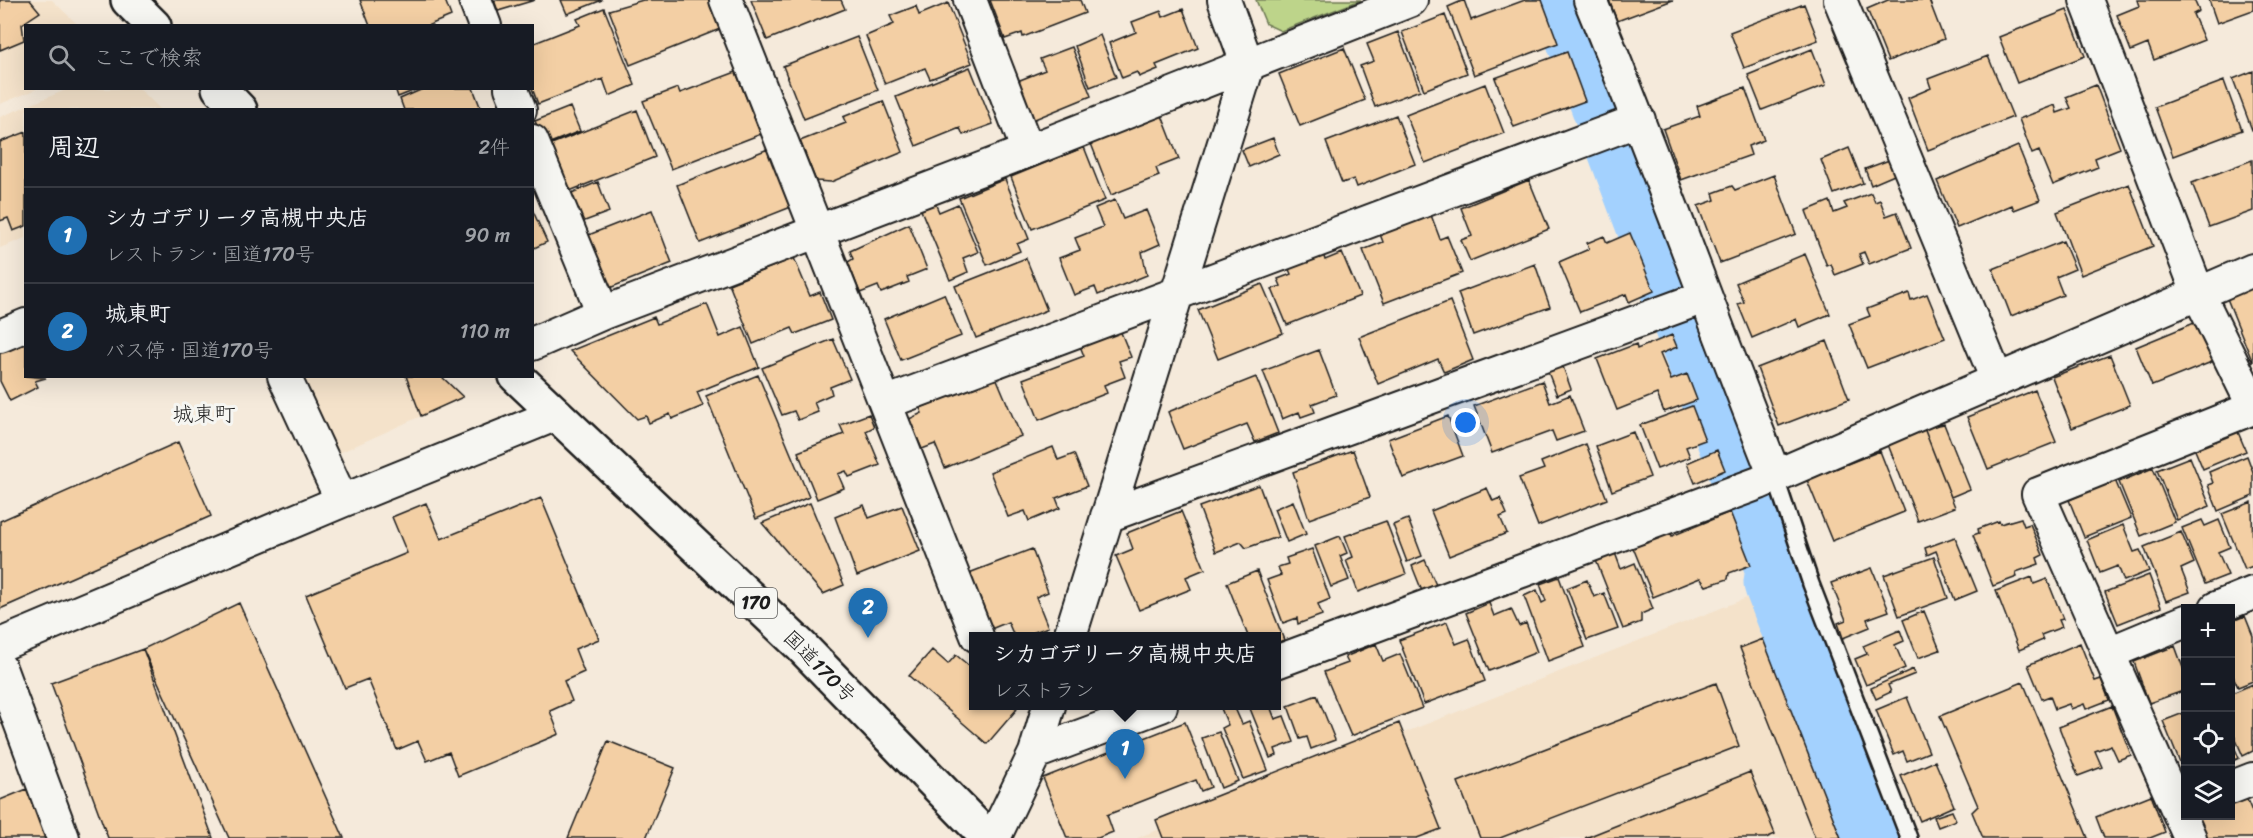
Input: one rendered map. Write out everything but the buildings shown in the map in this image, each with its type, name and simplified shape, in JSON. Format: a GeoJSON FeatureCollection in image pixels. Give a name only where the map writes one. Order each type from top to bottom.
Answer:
{"type":"FeatureCollection","features":[{"type":"Feature","properties":{"kind":"highway"},"geometry":{"type":"LineString","coordinates":[[128,0],[152,24]]}},
{"type":"Feature","properties":{"kind":"highway"},"geometry":{"type":"LineString","coordinates":[[221,90],[238,108]]}},
{"type":"Feature","properties":{"kind":"highway","name":"国道170号"},"geometry":{"type":"LineString","coordinates":[[518,378],[801,646],[988,838]]}},
{"type":"Feature","properties":{"kind":"street"},"geometry":{"type":"LineString","coordinates":[[475,0],[484,24]]}},
{"type":"Feature","properties":{"kind":"street"},"geometry":{"type":"LineString","coordinates":[[726,0],[974,632]]}},
{"type":"Feature","properties":{"kind":"street"},"geometry":{"type":"LineString","coordinates":[[970,0],[1028,151]]}},
{"type":"Feature","properties":{"kind":"street"},"geometry":{"type":"LineString","coordinates":[[1071,632],[1248,66],[1224,0]]}},
{"type":"Feature","properties":{"kind":"street"},"geometry":{"type":"LineString","coordinates":[[534,343],[603,313],[1248,66],[1411,0]]}},
{"type":"Feature","properties":{"kind":"street"},"geometry":{"type":"LineString","coordinates":[[1590,0],[1623,127],[1757,483]]}},
{"type":"Feature","properties":{"kind":"street"},"geometry":{"type":"LineString","coordinates":[[1840,0],[1997,380]]}},
{"type":"Feature","properties":{"kind":"street"},"geometry":{"type":"LineString","coordinates":[[2086,0],[2198,293],[2252,398],[2038,494],[2181,808]]}},
{"type":"Feature","properties":{"kind":"street"},"geometry":{"type":"LineString","coordinates":[[512,90],[519,108]]}},
{"type":"Feature","properties":{"kind":"street"},"geometry":{"type":"LineString","coordinates":[[885,403],[1623,127]]}},
{"type":"Feature","properties":{"kind":"street"},"geometry":{"type":"LineString","coordinates":[[534,146],[603,313]]}},
{"type":"Feature","properties":{"kind":"street"},"geometry":{"type":"LineString","coordinates":[[1281,660],[1757,483],[2253,270]]}},
{"type":"Feature","properties":{"kind":"street"},"geometry":{"type":"LineString","coordinates":[[1107,516],[1688,303]]}},
{"type":"Feature","properties":{"kind":"street"},"geometry":{"type":"LineString","coordinates":[[0,336],[24,326]]}},
{"type":"Feature","properties":{"kind":"street"},"geometry":{"type":"LineString","coordinates":[[285,378],[342,501]]}},
{"type":"Feature","properties":{"kind":"street"},"geometry":{"type":"LineString","coordinates":[[0,645],[342,501],[557,414]]}},
{"type":"Feature","properties":{"kind":"street"},"geometry":{"type":"LineString","coordinates":[[2228,604],[2253,593]]}},
{"type":"Feature","properties":{"kind":"street"},"geometry":{"type":"LineString","coordinates":[[2109,653],[2181,623]]}},
{"type":"Feature","properties":{"kind":"street"},"geometry":{"type":"LineString","coordinates":[[0,668],[63,838]]}},
{"type":"Feature","properties":{"kind":"street"},"geometry":{"type":"LineString","coordinates":[[994,838],[1035,753],[1048,710]]}},
{"type":"Feature","properties":{"kind":"street"},"geometry":{"type":"LineString","coordinates":[[1035,753],[1148,710]]}},
{"type":"Feature","properties":{"kind":"street"},"geometry":{"type":"LineString","coordinates":[[2235,786],[2253,779]]}},
{"type":"Feature","properties":{"kind":"street"},"geometry":{"type":"LineString","coordinates":[[2185,820],[2190,838]]}},
{"type":"Feature","properties":{"kind":"lane"},"geometry":{"type":"LineString","coordinates":[[1757,483],[1811,584],[1910,838]]}},
{"type":"Feature","properties":{"kind":"shaded area"},"geometry":{"type":"Polygon","coordinates":[[[0,0],[52,0],[77,24],[24,24],[24,90],[35,90],[0,104],[0,0]]]}},
{"type":"Feature","properties":{"kind":"shaded area"},"geometry":{"type":"Polygon","coordinates":[[[66,90],[141,90],[159,108],[24,108],[24,238],[0,248],[0,117],[66,90]]]}},
{"type":"Feature","properties":{"kind":"shaded area"},"geometry":{"type":"Polygon","coordinates":[[[291,378],[442,378],[463,397],[326,459],[291,378]]]}},
{"type":"Feature","properties":{"kind":"shaded area"},"geometry":{"type":"Polygon","coordinates":[[[1772,588],[1866,838],[1137,838],[1772,588]]]}},
{"type":"Feature","properties":{"kind":"green space"},"geometry":{"type":"Polygon","coordinates":[[[1256,0],[1361,0],[1281,31],[1266,24],[1256,0]]]}},
{"type":"Feature","properties":{"kind":"waterway"},"geometry":{"type":"LineString","coordinates":[[1566,0],[1780,569],[1778,583],[1878,838]]}},
{"type":"Feature","properties":{"kind":"place","name":"城東町"},"geometry":{"type":"Point","coordinates":[868,638]}},
{"type":"Feature","properties":{"kind":"place","name":"シカゴデリータ高槻中央店"},"geometry":{"type":"Point","coordinates":[1125,779]}},
{"type":"Feature","properties":{"kind":"district","name":"城東町"},"geometry":{"type":"Point","coordinates":[204,414]}}]}
